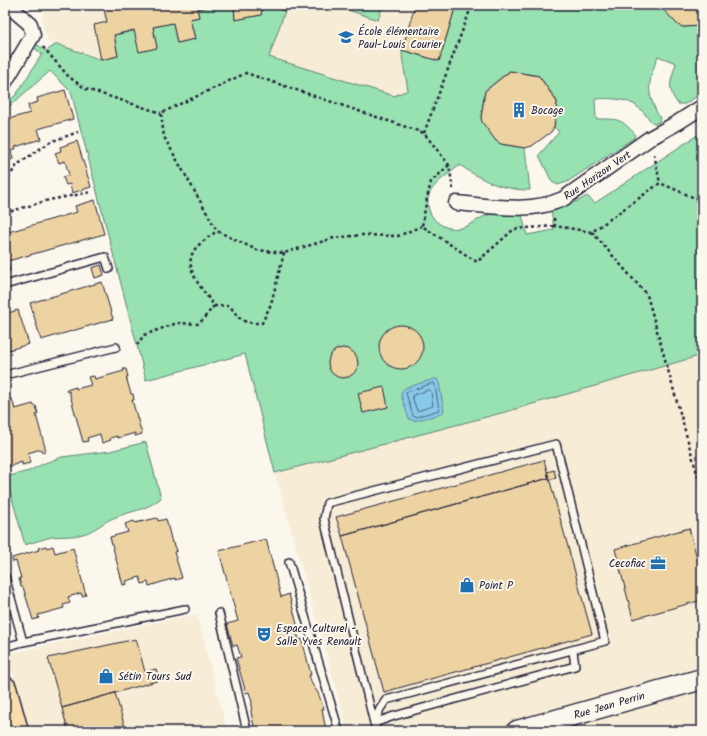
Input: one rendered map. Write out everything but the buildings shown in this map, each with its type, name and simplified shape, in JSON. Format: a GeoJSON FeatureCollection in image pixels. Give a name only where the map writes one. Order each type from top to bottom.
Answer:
{"type":"FeatureCollection","features":[{"type":"Feature","properties":{"kind":"main road"},"geometry":{"type":"LineString","coordinates":[[5,688],[17,731]]}},
{"type":"Feature","properties":{"kind":"street"},"geometry":{"type":"LineString","coordinates":[[5,82],[33,35],[30,24],[9,8]]}},
{"type":"Feature","properties":{"kind":"street","name":"Rue Horizon Vert"},"geometry":{"type":"LineString","coordinates":[[456,203],[513,208],[535,207],[563,199],[650,138],[702,107]]}},
{"type":"Feature","properties":{"kind":"street","name":"Rue Jean Perrin"},"geometry":{"type":"LineString","coordinates":[[517,731],[702,679]]}},
{"type":"Feature","properties":{"kind":"lane"},"geometry":{"type":"LineString","coordinates":[[5,285],[105,257],[109,270]]}},
{"type":"Feature","properties":{"kind":"lane"},"geometry":{"type":"LineString","coordinates":[[5,375],[116,347]]}},
{"type":"Feature","properties":{"kind":"lane"},"geometry":{"type":"LineString","coordinates":[[374,723],[386,700],[573,651],[605,641],[556,444],[327,503],[324,519],[374,723],[377,731]]}},
{"type":"Feature","properties":{"kind":"lane"},"geometry":{"type":"LineString","coordinates":[[290,562],[339,731]]}},
{"type":"Feature","properties":{"kind":"lane"},"geometry":{"type":"LineString","coordinates":[[5,576],[23,642]]}},
{"type":"Feature","properties":{"kind":"lane"},"geometry":{"type":"LineString","coordinates":[[5,647],[185,609]]}},
{"type":"Feature","properties":{"kind":"lane"},"geometry":{"type":"LineString","coordinates":[[219,613],[247,731]]}},
{"type":"Feature","properties":{"kind":"lane"},"geometry":{"type":"LineString","coordinates":[[374,723],[394,716],[575,666],[573,651]]}},
{"type":"Feature","properties":{"kind":"path"},"geometry":{"type":"LineString","coordinates":[[424,133],[472,5]]}},
{"type":"Feature","properties":{"kind":"path"},"geometry":{"type":"LineString","coordinates":[[33,35],[69,77],[86,89],[161,113],[246,73],[424,133],[449,165],[456,203]]}},
{"type":"Feature","properties":{"kind":"path"},"geometry":{"type":"LineString","coordinates":[[161,113],[164,137],[217,231],[257,250],[284,253],[334,238],[360,235],[398,236],[422,226]]}},
{"type":"Feature","properties":{"kind":"path"},"geometry":{"type":"LineString","coordinates":[[5,183],[17,166],[39,149],[50,142],[78,132]]}},
{"type":"Feature","properties":{"kind":"path"},"geometry":{"type":"LineString","coordinates":[[650,138],[660,183]]}},
{"type":"Feature","properties":{"kind":"path"},"geometry":{"type":"LineString","coordinates":[[422,226],[431,182],[449,165]]}},
{"type":"Feature","properties":{"kind":"path"},"geometry":{"type":"LineString","coordinates":[[660,183],[702,201]]}},
{"type":"Feature","properties":{"kind":"path"},"geometry":{"type":"LineString","coordinates":[[592,232],[660,183]]}},
{"type":"Feature","properties":{"kind":"path"},"geometry":{"type":"LineString","coordinates":[[5,213],[49,200],[92,192]]}},
{"type":"Feature","properties":{"kind":"path"},"geometry":{"type":"LineString","coordinates":[[552,203],[554,226]]}},
{"type":"Feature","properties":{"kind":"path"},"geometry":{"type":"LineString","coordinates":[[422,226],[477,262],[514,229],[554,226],[592,232],[647,294],[702,491]]}},
{"type":"Feature","properties":{"kind":"path"},"geometry":{"type":"LineString","coordinates":[[214,306],[192,272],[190,260],[195,249],[217,231]]}},
{"type":"Feature","properties":{"kind":"path"},"geometry":{"type":"LineString","coordinates":[[214,306],[230,306],[237,316],[247,323],[262,323],[271,304],[284,253]]}},
{"type":"Feature","properties":{"kind":"path"},"geometry":{"type":"LineString","coordinates":[[137,345],[144,336],[177,323],[199,324],[214,306]]}},
{"type":"Feature","properties":{"kind":"shaded area"},"geometry":{"type":"Polygon","coordinates":[[[44,5],[456,5],[420,126],[85,82],[53,49],[49,42],[42,21],[44,5]]]}},
{"type":"Feature","properties":{"kind":"shaded area"},"geometry":{"type":"Polygon","coordinates":[[[702,355],[702,731],[348,731],[275,473],[505,412],[702,355]]]}},
{"type":"Feature","properties":{"kind":"shaded area"},"geometry":{"type":"Polygon","coordinates":[[[197,614],[227,731],[30,731],[7,654],[197,614]]]}},
{"type":"Feature","properties":{"kind":"green space"},"geometry":{"type":"Polygon","coordinates":[[[215,5],[234,5],[235,20],[261,15],[263,5],[285,11],[269,57],[394,96],[408,90],[403,65],[402,50],[439,61],[456,5],[659,5],[683,27],[702,26],[702,93],[685,104],[678,104],[671,89],[671,80],[676,63],[658,56],[650,81],[650,94],[660,118],[659,122],[654,124],[639,108],[624,100],[595,99],[596,119],[618,120],[622,122],[635,134],[634,138],[567,182],[558,185],[552,182],[539,155],[559,132],[554,127],[557,102],[556,99],[539,76],[510,71],[508,72],[485,91],[481,118],[501,144],[525,148],[530,190],[520,190],[493,184],[476,176],[460,165],[432,189],[428,202],[429,210],[432,216],[436,221],[446,227],[463,227],[482,217],[495,213],[503,213],[522,215],[527,235],[554,230],[551,208],[578,201],[587,196],[595,203],[702,132],[702,355],[505,412],[275,473],[245,354],[146,380],[71,92],[50,71],[5,110],[5,103],[16,95],[42,54],[33,47],[35,43],[46,51],[57,44],[101,60],[118,56],[114,35],[173,23],[177,43],[195,39],[190,19],[199,17],[197,9],[215,5]]]}},
{"type":"Feature","properties":{"kind":"green space"},"geometry":{"type":"Polygon","coordinates":[[[333,5],[383,5],[378,20],[333,5]]]}},
{"type":"Feature","properties":{"kind":"green space"},"geometry":{"type":"Polygon","coordinates":[[[146,442],[161,498],[144,508],[112,519],[87,533],[75,536],[52,537],[25,545],[6,477],[29,471],[62,457],[110,451],[146,442]]]}},
{"type":"Feature","properties":{"kind":"water"},"geometry":{"type":"Polygon","coordinates":[[[437,379],[439,383],[444,411],[441,414],[414,421],[409,419],[401,395],[402,391],[405,388],[437,379]]]}},
{"type":"Feature","properties":{"kind":"place","name":"École élémentaire Paul-Louis Courier"},"geometry":{"type":"Point","coordinates":[346,37]}},
{"type":"Feature","properties":{"kind":"place","name":"Bocage"},"geometry":{"type":"Point","coordinates":[519,110]}},
{"type":"Feature","properties":{"kind":"place","name":"Cecofiac"},"geometry":{"type":"Point","coordinates":[658,563]}},
{"type":"Feature","properties":{"kind":"place","name":"Point P"},"geometry":{"type":"Point","coordinates":[467,585]}},
{"type":"Feature","properties":{"kind":"place","name":"Espace Culturel - Salle Yves Renault"},"geometry":{"type":"Point","coordinates":[264,634]}},
{"type":"Feature","properties":{"kind":"place","name":"Sétin Tours Sud"},"geometry":{"type":"Point","coordinates":[106,676]}}]}
